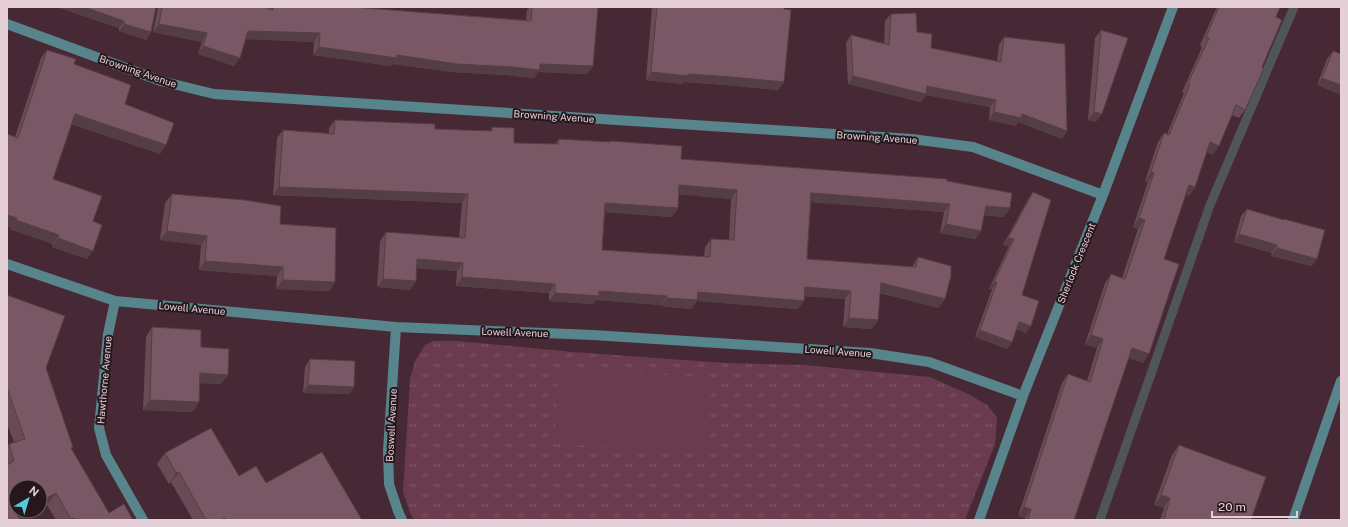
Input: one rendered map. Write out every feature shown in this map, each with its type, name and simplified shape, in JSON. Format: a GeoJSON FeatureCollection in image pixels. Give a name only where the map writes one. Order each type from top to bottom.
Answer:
{"type":"FeatureCollection","features":[{"type":"Feature","properties":{"kind":"street","name":"Sherlock Crescent"},"geometry":{"type":"LineString","coordinates":[[979,520],[1023,396],[1103,195],[1172,7]]}},
{"type":"Feature","properties":{"kind":"street","name":"Browning Avenue"},"geometry":{"type":"LineString","coordinates":[[7,24],[161,81],[214,94],[927,141],[973,146],[1103,195]]}},
{"type":"Feature","properties":{"kind":"street","name":"Lowell Avenue"},"geometry":{"type":"LineString","coordinates":[[7,264],[114,301],[396,327],[593,335],[870,353],[929,362],[1023,396]]}},
{"type":"Feature","properties":{"kind":"street","name":"Hawthorne Avenue"},"geometry":{"type":"LineString","coordinates":[[114,301],[108,334],[99,428],[106,455],[144,520]]}},
{"type":"Feature","properties":{"kind":"street","name":"Boswell Avenue"},"geometry":{"type":"LineString","coordinates":[[396,327],[388,451],[389,484],[402,520]]}},
{"type":"Feature","properties":{"kind":"street"},"geometry":{"type":"LineString","coordinates":[[1293,520],[1341,381]]}},
{"type":"Feature","properties":{"kind":"green space"},"geometry":{"type":"Polygon","coordinates":[[[433,341],[457,341],[573,352],[725,363],[804,365],[930,377],[968,394],[987,405],[997,417],[995,444],[965,520],[414,520],[403,492],[410,379],[415,361],[425,345],[433,341]]]}},
{"type":"Feature","properties":{"kind":"green space"},"geometry":{"type":"Polygon","coordinates":[[[558,371],[711,377],[709,451],[555,444],[558,371]]]}},
{"type":"Feature","properties":{"kind":"building"},"geometry":{"type":"Polygon","coordinates":[[[84,7],[156,7],[151,32],[124,24],[124,21],[84,7]]]}},
{"type":"Feature","properties":{"kind":"building"},"geometry":{"type":"Polygon","coordinates":[[[162,7],[264,7],[273,10],[273,7],[353,7],[531,21],[532,7],[598,7],[593,66],[540,64],[540,70],[457,64],[397,55],[397,58],[319,47],[320,33],[248,31],[240,58],[203,46],[207,33],[159,24],[162,7]]]}},
{"type":"Feature","properties":{"kind":"building"},"geometry":{"type":"Polygon","coordinates":[[[657,7],[784,7],[784,9],[791,10],[784,82],[688,74],[688,76],[651,72],[657,7]]]}},
{"type":"Feature","properties":{"kind":"building"},"geometry":{"type":"Polygon","coordinates":[[[1219,7],[1280,7],[1276,17],[1282,20],[1262,67],[1264,68],[1245,110],[1236,105],[1219,146],[1210,142],[1195,187],[1189,185],[1164,259],[1179,264],[1149,354],[1132,348],[1074,520],[1028,520],[1031,509],[1024,507],[1068,374],[1090,382],[1103,339],[1091,335],[1111,274],[1125,279],[1145,220],[1139,218],[1154,173],[1151,172],[1164,133],[1169,135],[1190,84],[1188,83],[1209,38],[1206,37],[1219,7]]]}},
{"type":"Feature","properties":{"kind":"building"},"geometry":{"type":"Polygon","coordinates":[[[916,13],[917,32],[932,34],[931,48],[1001,62],[1004,37],[1065,44],[1067,131],[1022,114],[1021,118],[994,112],[996,100],[927,86],[926,94],[853,76],[851,35],[889,45],[891,14],[916,13]]]}},
{"type":"Feature","properties":{"kind":"building"},"geometry":{"type":"Polygon","coordinates":[[[1101,30],[1128,38],[1102,114],[1094,112],[1101,30]]]}},
{"type":"Feature","properties":{"kind":"building"},"geometry":{"type":"Polygon","coordinates":[[[47,50],[76,59],[74,64],[131,85],[125,104],[174,123],[166,145],[75,114],[53,179],[102,196],[93,221],[102,225],[93,251],[58,238],[59,235],[16,220],[17,218],[7,215],[7,134],[18,138],[47,50]]]}},
{"type":"Feature","properties":{"kind":"building"},"geometry":{"type":"Polygon","coordinates":[[[1333,51],[1341,54],[1341,85],[1322,78],[1333,51]]]}},
{"type":"Feature","properties":{"kind":"building"},"geometry":{"type":"Polygon","coordinates":[[[335,120],[435,124],[435,129],[492,131],[492,127],[514,128],[514,143],[558,144],[559,139],[682,146],[681,159],[947,179],[947,181],[1012,193],[1010,208],[986,206],[981,231],[946,224],[950,204],[811,193],[807,259],[916,267],[918,257],[951,266],[951,276],[945,299],[881,283],[878,320],[849,318],[851,291],[805,287],[804,301],[698,292],[697,300],[667,298],[667,296],[599,291],[599,296],[555,293],[555,284],[462,277],[463,263],[417,259],[416,281],[383,279],[386,232],[465,238],[468,194],[279,187],[283,130],[334,134],[335,120]],[[679,185],[678,208],[605,203],[602,250],[710,257],[711,239],[734,240],[737,190],[679,185]]]}},
{"type":"Feature","properties":{"kind":"building"},"geometry":{"type":"Polygon","coordinates":[[[1033,192],[1051,200],[1022,295],[1039,301],[1031,326],[1019,322],[1012,342],[980,330],[997,282],[994,282],[1014,239],[1008,238],[1033,192]]]}},
{"type":"Feature","properties":{"kind":"building"},"geometry":{"type":"Polygon","coordinates":[[[172,194],[245,200],[281,206],[280,224],[336,228],[335,282],[283,280],[283,267],[205,261],[207,236],[167,231],[172,194]]]}},
{"type":"Feature","properties":{"kind":"building"},"geometry":{"type":"Polygon","coordinates":[[[1247,209],[1325,230],[1317,259],[1277,248],[1277,245],[1239,234],[1247,209]]]}},
{"type":"Feature","properties":{"kind":"building"},"geometry":{"type":"Polygon","coordinates":[[[7,295],[65,316],[46,368],[73,447],[71,448],[109,513],[124,504],[133,520],[71,519],[56,493],[48,498],[48,479],[8,479],[8,519],[20,520],[7,520],[7,465],[14,461],[9,444],[25,439],[7,388],[7,295]]]}},
{"type":"Feature","properties":{"kind":"building"},"geometry":{"type":"Polygon","coordinates":[[[152,327],[201,330],[201,347],[229,349],[228,375],[200,373],[199,402],[150,400],[152,327]]]}},
{"type":"Feature","properties":{"kind":"building"},"geometry":{"type":"Polygon","coordinates":[[[310,359],[355,361],[354,387],[308,385],[310,359]]]}},
{"type":"Feature","properties":{"kind":"building"},"geometry":{"type":"Polygon","coordinates":[[[211,428],[239,476],[256,466],[266,483],[322,452],[362,520],[227,520],[225,518],[221,520],[206,520],[179,472],[176,473],[165,453],[211,428]]]}},
{"type":"Feature","properties":{"kind":"building"},"geometry":{"type":"Polygon","coordinates":[[[1179,445],[1266,477],[1251,520],[1164,520],[1170,498],[1161,495],[1179,445]]]}},
{"type":"Feature","properties":{"kind":"waterway"},"geometry":{"type":"LineString","coordinates":[[1100,520],[1210,205],[1294,7]]}}]}
